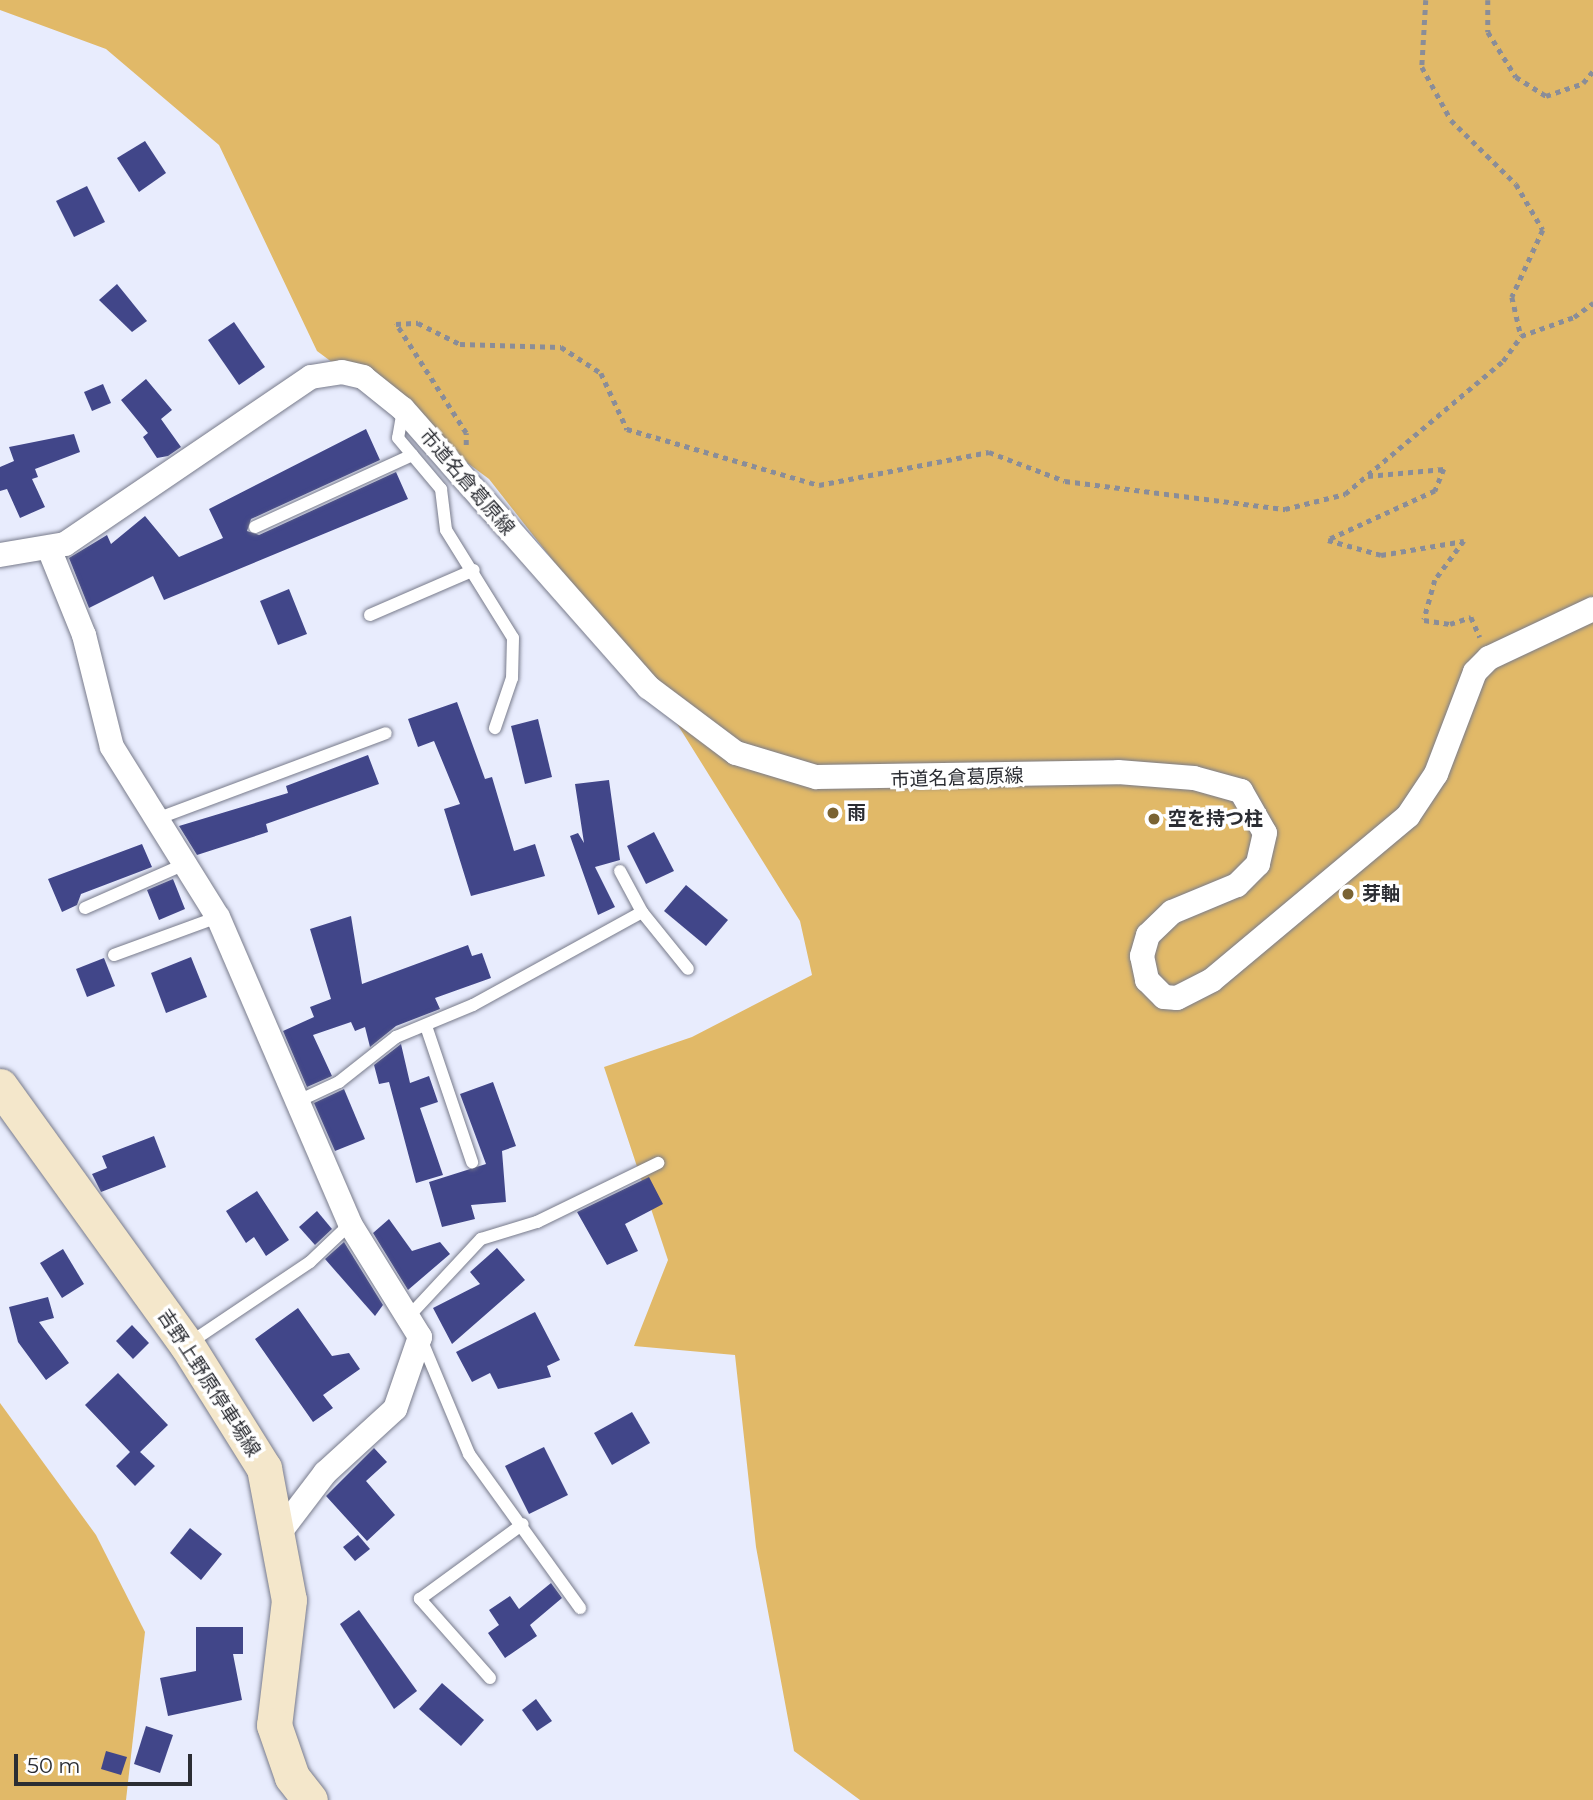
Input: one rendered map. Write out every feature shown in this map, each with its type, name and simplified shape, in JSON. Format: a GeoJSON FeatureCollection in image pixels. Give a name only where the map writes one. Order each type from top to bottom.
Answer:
{"type":"FeatureCollection","features":[{"type":"Feature","properties":{"kind":"main road","name":"吉野上野原停車場線"},"geometry":{"type":"LineString","coordinates":[[3,1098],[187,1345],[247,1434],[280,1532],[289,1600],[274,1724],[292,1777],[310,1800]]}},
{"type":"Feature","properties":{"kind":"street","name":"市道名倉葛原線"},"geometry":{"type":"LineString","coordinates":[[0,555],[50,551],[311,377],[363,377],[404,409],[648,687],[712,739],[763,764],[872,781],[1118,772],[1194,778],[1241,791],[1265,834],[1258,864],[1237,885],[1172,912],[1149,935],[1142,965],[1164,997],[1191,995],[1408,816],[1436,774],[1475,672],[1489,658]]}},
{"type":"Feature","properties":{"kind":"street"},"geometry":{"type":"LineString","coordinates":[[50,551],[85,635],[113,747],[187,862],[218,917],[294,1103],[350,1224],[416,1326],[395,1409],[325,1473],[280,1532]]}},
{"type":"Feature","properties":{"kind":"street"},"geometry":{"type":"LineString","coordinates":[[1489,658],[1593,609]]}},
{"type":"Feature","properties":{"kind":"lane"},"geometry":{"type":"LineString","coordinates":[[404,409],[398,438],[440,489],[446,530],[474,570],[513,638],[512,678],[495,728]]}},
{"type":"Feature","properties":{"kind":"lane"},"geometry":{"type":"LineString","coordinates":[[255,527],[412,455]]}},
{"type":"Feature","properties":{"kind":"lane"},"geometry":{"type":"LineString","coordinates":[[370,615],[474,570]]}},
{"type":"Feature","properties":{"kind":"lane"},"geometry":{"type":"LineString","coordinates":[[159,818],[386,733]]}},
{"type":"Feature","properties":{"kind":"lane"},"geometry":{"type":"LineString","coordinates":[[85,908],[187,862]]}},
{"type":"Feature","properties":{"kind":"lane"},"geometry":{"type":"LineString","coordinates":[[620,871],[642,912],[688,969]]}},
{"type":"Feature","properties":{"kind":"lane"},"geometry":{"type":"LineString","coordinates":[[294,1103],[340,1082],[396,1038],[426,1026],[642,912]]}},
{"type":"Feature","properties":{"kind":"lane"},"geometry":{"type":"LineString","coordinates":[[114,955],[218,917]]}},
{"type":"Feature","properties":{"kind":"lane"},"geometry":{"type":"LineString","coordinates":[[426,1026],[472,1162]]}},
{"type":"Feature","properties":{"kind":"lane"},"geometry":{"type":"LineString","coordinates":[[580,1608],[523,1524],[469,1454],[416,1326],[481,1239],[537,1222],[658,1163]]}},
{"type":"Feature","properties":{"kind":"lane"},"geometry":{"type":"LineString","coordinates":[[187,1345],[310,1262],[350,1224]]}},
{"type":"Feature","properties":{"kind":"lane"},"geometry":{"type":"LineString","coordinates":[[490,1678],[420,1599],[523,1524]]}},
{"type":"Feature","properties":{"kind":"path"},"geometry":{"type":"LineString","coordinates":[[1426,0],[1422,67],[1451,120],[1516,184],[1543,230],[1512,297],[1521,336]]}},
{"type":"Feature","properties":{"kind":"path"},"geometry":{"type":"LineString","coordinates":[[1488,0],[1488,32],[1516,77],[1546,96],[1583,83],[1593,71]]}},
{"type":"Feature","properties":{"kind":"path"},"geometry":{"type":"LineString","coordinates":[[466,481],[466,433],[396,324],[418,323],[460,344],[561,347],[601,373],[627,429],[819,485],[989,452],[1065,481],[1285,509],[1345,494],[1503,361],[1521,336],[1574,317],[1593,303]]}},
{"type":"Feature","properties":{"kind":"path"},"geometry":{"type":"LineString","coordinates":[[1367,476],[1444,469],[1436,491],[1362,519],[1328,540],[1381,555],[1464,541],[1435,580],[1424,620],[1450,624],[1471,617],[1489,658]]}},
{"type":"Feature","properties":{"kind":"shaded area"},"geometry":{"type":"Polygon","coordinates":[[[0,0],[1593,0],[1593,1800],[860,1800],[794,1751],[756,1547],[735,1355],[634,1346],[668,1260],[604,1067],[692,1037],[812,975],[800,921],[661,698],[489,479],[317,351],[219,145],[106,49],[0,10],[0,0]]]}},
{"type":"Feature","properties":{"kind":"shaded area"},"geometry":{"type":"Polygon","coordinates":[[[0,1403],[96,1535],[145,1632],[126,1800],[0,1800],[0,1403]]]}},
{"type":"Feature","properties":{"kind":"building"},"geometry":{"type":"Polygon","coordinates":[[[145,141],[166,173],[139,192],[117,158],[145,141]]]}},
{"type":"Feature","properties":{"kind":"building"},"geometry":{"type":"Polygon","coordinates":[[[87,186],[105,222],[74,237],[56,201],[87,186]]]}},
{"type":"Feature","properties":{"kind":"building"},"geometry":{"type":"Polygon","coordinates":[[[117,284],[147,321],[132,332],[99,300],[117,284]]]}},
{"type":"Feature","properties":{"kind":"building"},"geometry":{"type":"Polygon","coordinates":[[[234,322],[265,367],[239,385],[208,340],[234,322]]]}},
{"type":"Feature","properties":{"kind":"building"},"geometry":{"type":"Polygon","coordinates":[[[146,379],[172,410],[161,419],[181,447],[168,456],[157,458],[143,437],[148,433],[121,400],[146,379]]]}},
{"type":"Feature","properties":{"kind":"building"},"geometry":{"type":"Polygon","coordinates":[[[103,384],[111,403],[92,411],[84,392],[103,384]]]}},
{"type":"Feature","properties":{"kind":"building"},"geometry":{"type":"Polygon","coordinates":[[[366,429],[380,460],[251,519],[247,531],[259,535],[396,472],[408,499],[164,600],[153,576],[89,608],[69,558],[107,535],[111,544],[145,516],[179,557],[223,538],[209,509],[366,429]]]}},
{"type":"Feature","properties":{"kind":"building"},"geometry":{"type":"Polygon","coordinates":[[[74,434],[80,452],[35,469],[38,477],[32,479],[45,507],[20,518],[7,489],[0,491],[0,467],[14,461],[9,447],[74,434]]]}},
{"type":"Feature","properties":{"kind":"building"},"geometry":{"type":"Polygon","coordinates":[[[289,589],[307,634],[278,645],[260,601],[289,589]]]}},
{"type":"Feature","properties":{"kind":"building"},"geometry":{"type":"Polygon","coordinates":[[[457,702],[485,779],[492,777],[514,851],[535,844],[545,876],[471,896],[444,809],[460,804],[434,741],[418,747],[408,719],[457,702]]]}},
{"type":"Feature","properties":{"kind":"building"},"geometry":{"type":"Polygon","coordinates":[[[538,719],[552,777],[525,784],[511,726],[538,719]]]}},
{"type":"Feature","properties":{"kind":"building"},"geometry":{"type":"Polygon","coordinates":[[[368,755],[379,784],[266,824],[268,832],[197,855],[179,826],[288,793],[286,786],[368,755]]]}},
{"type":"Feature","properties":{"kind":"building"},"geometry":{"type":"Polygon","coordinates":[[[609,780],[620,860],[595,867],[615,907],[598,915],[570,836],[578,833],[584,843],[575,784],[609,780]]]}},
{"type":"Feature","properties":{"kind":"building"},"geometry":{"type":"Polygon","coordinates":[[[654,832],[674,871],[646,884],[627,846],[654,832]]]}},
{"type":"Feature","properties":{"kind":"building"},"geometry":{"type":"Polygon","coordinates":[[[142,844],[152,867],[81,894],[77,905],[62,912],[48,879],[142,844]]]}},
{"type":"Feature","properties":{"kind":"building"},"geometry":{"type":"Polygon","coordinates":[[[173,879],[185,909],[159,920],[147,890],[173,879]]]}},
{"type":"Feature","properties":{"kind":"building"},"geometry":{"type":"Polygon","coordinates":[[[686,885],[728,920],[706,946],[664,911],[686,885]]]}},
{"type":"Feature","properties":{"kind":"building"},"geometry":{"type":"Polygon","coordinates":[[[351,916],[362,984],[468,945],[472,956],[482,953],[491,978],[435,998],[440,1009],[396,1026],[370,1047],[365,1027],[355,1031],[351,1022],[313,1035],[332,1076],[307,1087],[283,1031],[314,1017],[310,1007],[331,999],[310,929],[351,916]]]}},
{"type":"Feature","properties":{"kind":"building"},"geometry":{"type":"Polygon","coordinates":[[[191,957],[207,997],[166,1013],[151,973],[191,957]]]}},
{"type":"Feature","properties":{"kind":"building"},"geometry":{"type":"Polygon","coordinates":[[[104,958],[115,986],[87,997],[76,969],[104,958]]]}},
{"type":"Feature","properties":{"kind":"building"},"geometry":{"type":"Polygon","coordinates":[[[401,1044],[410,1083],[429,1076],[438,1102],[420,1108],[443,1175],[416,1183],[389,1082],[379,1084],[374,1065],[401,1044]]]}},
{"type":"Feature","properties":{"kind":"building"},"geometry":{"type":"Polygon","coordinates":[[[493,1082],[516,1146],[502,1151],[506,1202],[471,1205],[475,1219],[442,1227],[429,1182],[486,1164],[460,1094],[493,1082]]]}},
{"type":"Feature","properties":{"kind":"building"},"geometry":{"type":"Polygon","coordinates":[[[344,1089],[365,1139],[335,1151],[314,1103],[344,1089]]]}},
{"type":"Feature","properties":{"kind":"building"},"geometry":{"type":"Polygon","coordinates":[[[154,1136],[166,1167],[101,1192],[92,1174],[107,1168],[102,1156],[154,1136]]]}},
{"type":"Feature","properties":{"kind":"building"},"geometry":{"type":"Polygon","coordinates":[[[649,1177],[663,1204],[625,1224],[638,1251],[607,1265],[577,1212],[649,1177]]]}},
{"type":"Feature","properties":{"kind":"building"},"geometry":{"type":"Polygon","coordinates":[[[257,1191],[289,1240],[266,1256],[254,1237],[246,1243],[226,1211],[257,1191]]]}},
{"type":"Feature","properties":{"kind":"building"},"geometry":{"type":"Polygon","coordinates":[[[317,1211],[332,1229],[315,1245],[299,1227],[317,1211]]]}},
{"type":"Feature","properties":{"kind":"building"},"geometry":{"type":"Polygon","coordinates":[[[389,1219],[412,1251],[440,1242],[450,1254],[408,1290],[373,1233],[389,1219]]]}},
{"type":"Feature","properties":{"kind":"building"},"geometry":{"type":"Polygon","coordinates":[[[344,1242],[383,1305],[375,1316],[325,1259],[344,1242]]]}},
{"type":"Feature","properties":{"kind":"building"},"geometry":{"type":"Polygon","coordinates":[[[497,1248],[525,1280],[452,1344],[433,1308],[480,1284],[470,1272],[497,1248]]]}},
{"type":"Feature","properties":{"kind":"building"},"geometry":{"type":"Polygon","coordinates":[[[63,1249],[84,1284],[62,1298],[40,1263],[63,1249]]]}},
{"type":"Feature","properties":{"kind":"building"},"geometry":{"type":"Polygon","coordinates":[[[48,1297],[54,1318],[39,1322],[69,1363],[46,1380],[18,1342],[9,1307],[48,1297]]]}},
{"type":"Feature","properties":{"kind":"building"},"geometry":{"type":"Polygon","coordinates":[[[298,1308],[332,1356],[349,1353],[360,1369],[323,1395],[333,1408],[313,1422],[255,1339],[298,1308]]]}},
{"type":"Feature","properties":{"kind":"building"},"geometry":{"type":"Polygon","coordinates":[[[535,1312],[560,1360],[547,1366],[551,1377],[498,1389],[490,1373],[472,1382],[456,1352],[535,1312]]]}},
{"type":"Feature","properties":{"kind":"building"},"geometry":{"type":"Polygon","coordinates":[[[132,1325],[149,1343],[133,1359],[116,1341],[132,1325]]]}},
{"type":"Feature","properties":{"kind":"building"},"geometry":{"type":"Polygon","coordinates":[[[118,1373],[168,1425],[140,1452],[155,1466],[135,1486],[116,1466],[130,1452],[85,1405],[118,1373]]]}},
{"type":"Feature","properties":{"kind":"building"},"geometry":{"type":"Polygon","coordinates":[[[632,1412],[650,1443],[612,1465],[594,1433],[632,1412]]]}},
{"type":"Feature","properties":{"kind":"building"},"geometry":{"type":"Polygon","coordinates":[[[544,1447],[568,1495],[529,1514],[505,1466],[544,1447]]]}},
{"type":"Feature","properties":{"kind":"building"},"geometry":{"type":"Polygon","coordinates":[[[374,1448],[387,1462],[366,1481],[395,1515],[367,1541],[326,1496],[374,1448]]]}},
{"type":"Feature","properties":{"kind":"building"},"geometry":{"type":"Polygon","coordinates":[[[190,1528],[222,1554],[201,1580],[170,1553],[190,1528]]]}},
{"type":"Feature","properties":{"kind":"building"},"geometry":{"type":"Polygon","coordinates":[[[358,1535],[370,1549],[355,1561],[343,1547],[358,1535]]]}},
{"type":"Feature","properties":{"kind":"building"},"geometry":{"type":"Polygon","coordinates":[[[551,1583],[562,1598],[530,1625],[537,1636],[505,1658],[488,1633],[499,1625],[489,1610],[510,1596],[519,1609],[551,1583]]]}},
{"type":"Feature","properties":{"kind":"building"},"geometry":{"type":"Polygon","coordinates":[[[359,1610],[417,1691],[394,1709],[340,1624],[359,1610]]]}},
{"type":"Feature","properties":{"kind":"building"},"geometry":{"type":"Polygon","coordinates":[[[196,1627],[243,1627],[243,1654],[233,1654],[242,1700],[168,1716],[160,1678],[196,1671],[196,1627]]]}},
{"type":"Feature","properties":{"kind":"building"},"geometry":{"type":"Polygon","coordinates":[[[442,1683],[484,1720],[461,1746],[419,1709],[442,1683]]]}},
{"type":"Feature","properties":{"kind":"building"},"geometry":{"type":"Polygon","coordinates":[[[536,1699],[552,1721],[537,1731],[522,1710],[536,1699]]]}},
{"type":"Feature","properties":{"kind":"building"},"geometry":{"type":"Polygon","coordinates":[[[146,1726],[173,1735],[160,1773],[134,1764],[146,1726]]]}},
{"type":"Feature","properties":{"kind":"building"},"geometry":{"type":"Polygon","coordinates":[[[106,1751],[127,1757],[121,1775],[101,1769],[106,1751]]]}},
{"type":"Feature","properties":{"kind":"place","name":"雨"},"geometry":{"type":"Point","coordinates":[833,813]}},
{"type":"Feature","properties":{"kind":"place","name":"空を持つ柱"},"geometry":{"type":"Point","coordinates":[1154,819]}},
{"type":"Feature","properties":{"kind":"place","name":"芽軸"},"geometry":{"type":"Point","coordinates":[1348,894]}}]}
